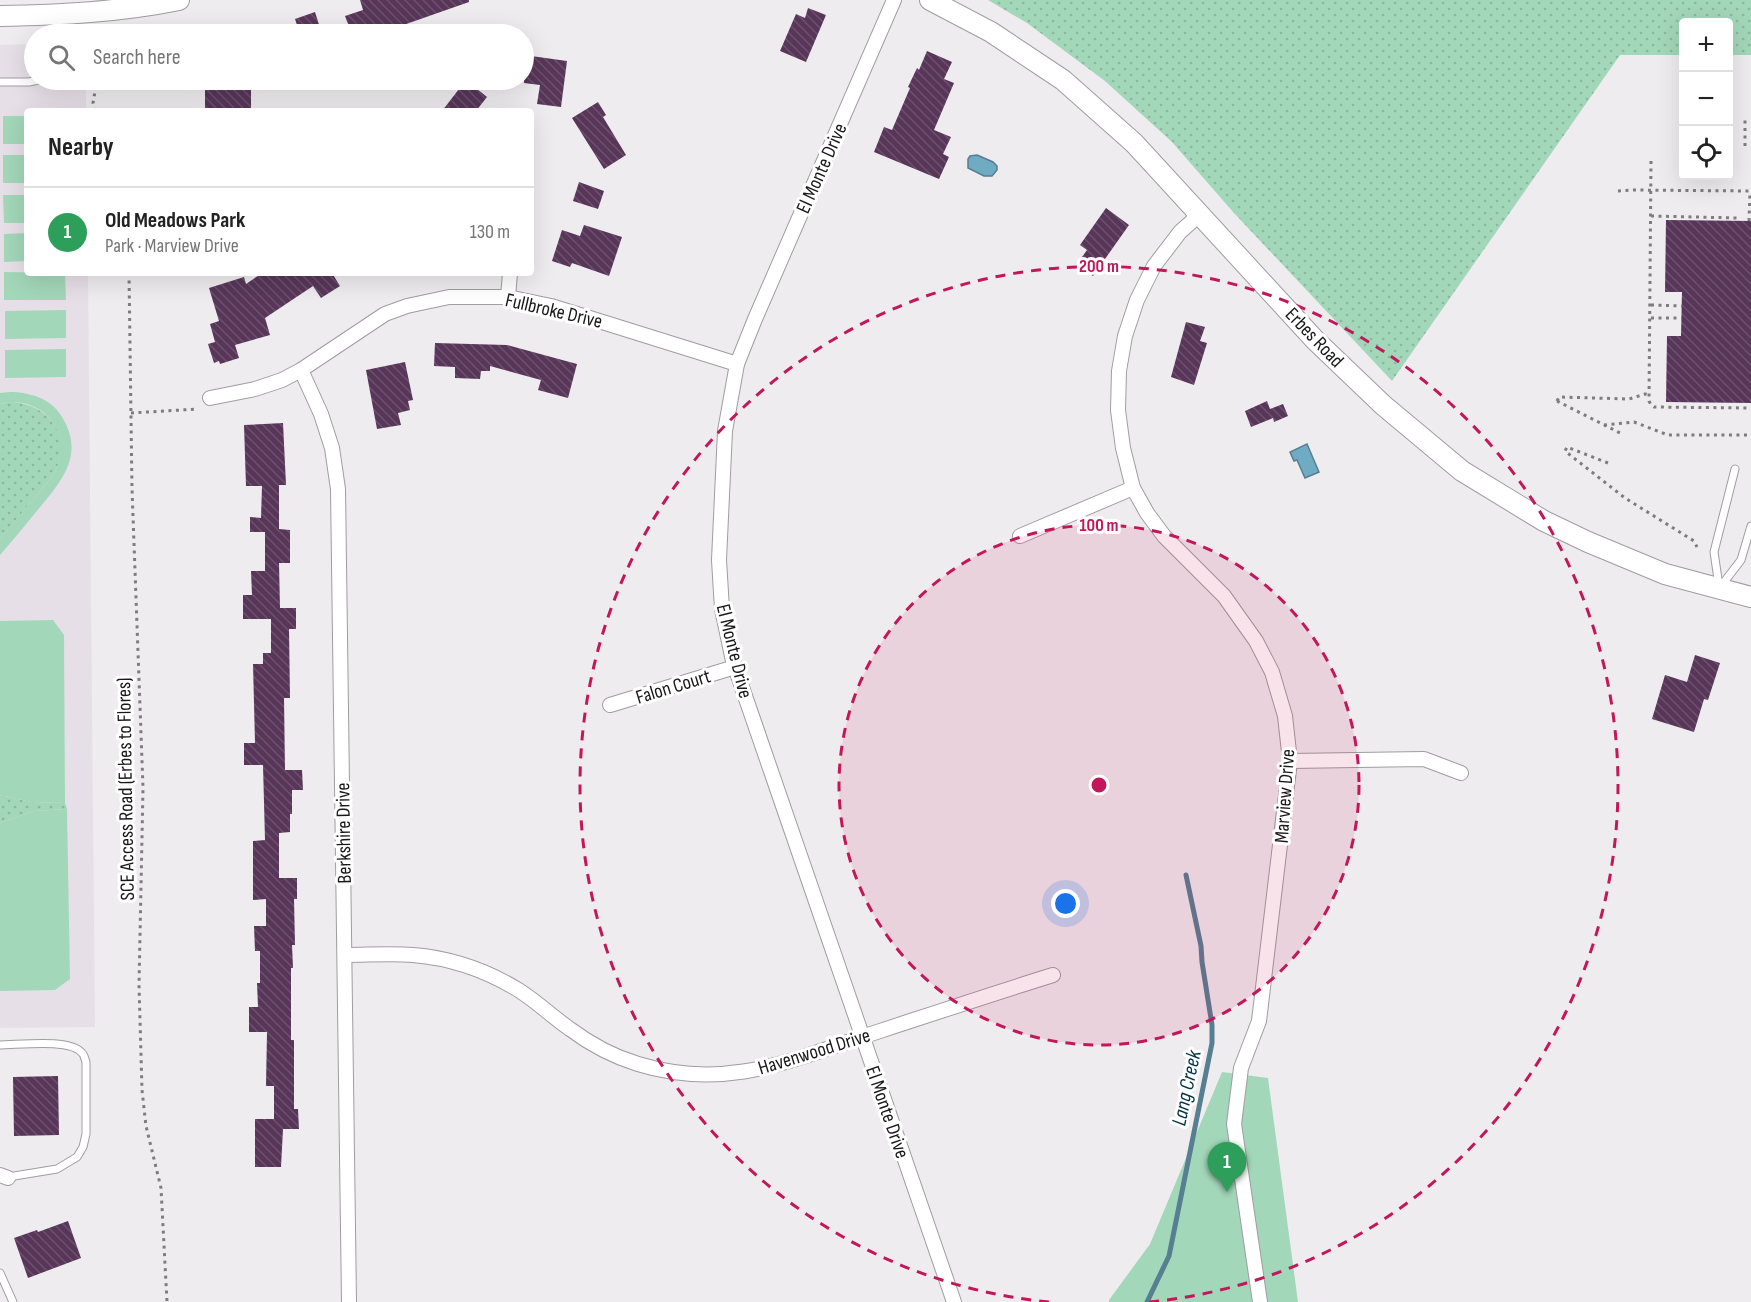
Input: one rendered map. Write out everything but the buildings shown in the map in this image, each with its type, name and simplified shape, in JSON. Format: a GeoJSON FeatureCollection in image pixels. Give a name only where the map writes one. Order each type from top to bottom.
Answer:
{"type":"FeatureCollection","features":[{"type":"Feature","properties":{"kind":"main road"},"geometry":{"type":"LineString","coordinates":[[61,24],[179,0]]}},
{"type":"Feature","properties":{"kind":"main road","name":"Erbes Road"},"geometry":{"type":"LineString","coordinates":[[930,0],[991,32],[1063,80],[1134,143],[1315,340],[1383,405],[1462,471],[1544,521],[1588,542],[1665,574],[1751,597]]}},
{"type":"Feature","properties":{"kind":"main road"},"geometry":{"type":"LineString","coordinates":[[0,16],[50,24]]}},
{"type":"Feature","properties":{"kind":"street","name":"El Monte Drive"},"geometry":{"type":"LineString","coordinates":[[894,0],[736,364],[725,431],[719,560],[722,609],[735,667],[954,1302]]}},
{"type":"Feature","properties":{"kind":"street","name":"Marview Drive"},"geometry":{"type":"LineString","coordinates":[[1199,215],[1180,232],[1154,266],[1137,300],[1125,336],[1119,371],[1118,410],[1123,448],[1133,488],[1147,513],[1164,536],[1224,596],[1256,641],[1272,672],[1285,716],[1290,761],[1259,1021],[1241,1068],[1234,1124],[1260,1302]]}},
{"type":"Feature","properties":{"kind":"street"},"geometry":{"type":"LineString","coordinates":[[508,297],[510,276]]}},
{"type":"Feature","properties":{"kind":"street","name":"Fullbroke Drive"},"geometry":{"type":"LineString","coordinates":[[210,398],[267,386],[301,370],[385,314],[407,306],[449,297],[508,297],[551,306],[736,364]]}},
{"type":"Feature","properties":{"kind":"street","name":"Berkshire Drive"},"geometry":{"type":"LineString","coordinates":[[301,370],[321,414],[332,448],[338,489],[349,1302]]}},
{"type":"Feature","properties":{"kind":"street"},"geometry":{"type":"LineString","coordinates":[[1020,536],[1133,488]]}},
{"type":"Feature","properties":{"kind":"street","name":"Falon Court"},"geometry":{"type":"LineString","coordinates":[[610,705],[735,667]]}},
{"type":"Feature","properties":{"kind":"street"},"geometry":{"type":"LineString","coordinates":[[1290,761],[1424,759],[1461,772]]}},
{"type":"Feature","properties":{"kind":"street","name":"Havenwood Drive"},"geometry":{"type":"LineString","coordinates":[[345,955],[412,955],[470,967],[521,991],[572,1031],[600,1048],[638,1064],[673,1072],[711,1075],[752,1071],[782,1064],[1053,975]]}},
{"type":"Feature","properties":{"kind":"lane"},"geometry":{"type":"LineString","coordinates":[[0,82],[24,82]]}},
{"type":"Feature","properties":{"kind":"lane"},"geometry":{"type":"LineString","coordinates":[[1719,588],[1714,552],[1735,469]]}},
{"type":"Feature","properties":{"kind":"lane"},"geometry":{"type":"LineString","coordinates":[[1719,588],[1742,560],[1751,526]]}},
{"type":"Feature","properties":{"kind":"lane"},"geometry":{"type":"LineString","coordinates":[[0,1045],[65,1044],[83,1053],[86,1062],[86,1134],[83,1147],[77,1157],[57,1168],[4,1176]]}},
{"type":"Feature","properties":{"kind":"lane"},"geometry":{"type":"LineString","coordinates":[[0,1273],[13,1302]]}},
{"type":"Feature","properties":{"kind":"path"},"geometry":{"type":"LineString","coordinates":[[94,108],[95,90]]}},
{"type":"Feature","properties":{"kind":"path"},"geometry":{"type":"LineString","coordinates":[[1745,120],[1745,146]]}},
{"type":"Feature","properties":{"kind":"path"},"geometry":{"type":"LineString","coordinates":[[1651,161],[1649,401],[1654,407],[1750,408],[1749,403]]}},
{"type":"Feature","properties":{"kind":"path"},"geometry":{"type":"LineString","coordinates":[[1618,191],[1750,190],[1749,221]]}},
{"type":"Feature","properties":{"kind":"path"},"geometry":{"type":"LineString","coordinates":[[1651,216],[1738,218]]}},
{"type":"Feature","properties":{"kind":"path","name":"SCE Access Road (Erbes to Flores)"},"geometry":{"type":"LineString","coordinates":[[129,276],[133,511],[143,788],[139,986],[142,1090],[146,1126],[161,1188],[167,1302]]}},
{"type":"Feature","properties":{"kind":"path"},"geometry":{"type":"LineString","coordinates":[[1651,305],[1682,306]]}},
{"type":"Feature","properties":{"kind":"path"},"geometry":{"type":"LineString","coordinates":[[1651,318],[1682,318]]}},
{"type":"Feature","properties":{"kind":"path"},"geometry":{"type":"LineString","coordinates":[[1622,434],[1557,401],[1559,397],[1629,399],[1650,394]]}},
{"type":"Feature","properties":{"kind":"path"},"geometry":{"type":"LineString","coordinates":[[131,413],[202,409],[207,407],[210,398]]}},
{"type":"Feature","properties":{"kind":"path"},"geometry":{"type":"LineString","coordinates":[[1604,425],[1634,422],[1668,435],[1751,435]]}},
{"type":"Feature","properties":{"kind":"path"},"geometry":{"type":"LineString","coordinates":[[1608,464],[1567,447],[1565,451],[1625,498],[1694,541],[1697,547]]}},
{"type":"Feature","properties":{"kind":"shaded area"},"geometry":{"type":"Polygon","coordinates":[[[24,44],[24,90],[86,90],[86,108],[24,108],[24,276],[88,276],[95,1027],[0,1028],[0,45],[24,44]]]}},
{"type":"Feature","properties":{"kind":"green space"},"geometry":{"type":"Polygon","coordinates":[[[988,0],[1751,0],[1751,55],[1733,55],[1733,18],[1679,18],[1679,55],[1620,55],[1392,381],[1234,213],[1172,142],[1105,81],[1027,23],[988,0]]]}},
{"type":"Feature","properties":{"kind":"green space"},"geometry":{"type":"Polygon","coordinates":[[[3,116],[24,116],[24,144],[3,144],[3,116]]]}},
{"type":"Feature","properties":{"kind":"green space"},"geometry":{"type":"Polygon","coordinates":[[[3,155],[24,155],[24,183],[3,183],[3,155]]]}},
{"type":"Feature","properties":{"kind":"green space"},"geometry":{"type":"Polygon","coordinates":[[[3,195],[24,195],[24,223],[4,223],[3,195]]]}},
{"type":"Feature","properties":{"kind":"green space"},"geometry":{"type":"Polygon","coordinates":[[[24,233],[24,261],[4,262],[4,234],[24,233]]]}},
{"type":"Feature","properties":{"kind":"green space"},"geometry":{"type":"Polygon","coordinates":[[[4,272],[24,272],[24,276],[65,276],[66,300],[4,300],[4,272]]]}},
{"type":"Feature","properties":{"kind":"green space"},"geometry":{"type":"Polygon","coordinates":[[[66,310],[66,338],[5,339],[5,311],[66,310]]]}},
{"type":"Feature","properties":{"kind":"green space"},"geometry":{"type":"Polygon","coordinates":[[[66,349],[66,377],[5,378],[5,350],[66,349]]]}},
{"type":"Feature","properties":{"kind":"green space"},"geometry":{"type":"Polygon","coordinates":[[[0,393],[33,395],[46,401],[58,411],[69,431],[71,457],[54,490],[0,555],[0,539],[51,478],[58,463],[61,448],[59,435],[43,412],[31,405],[16,402],[0,404],[0,393]]]}},
{"type":"Feature","properties":{"kind":"green space"},"geometry":{"type":"Polygon","coordinates":[[[11,402],[26,404],[48,417],[56,427],[61,451],[51,478],[0,539],[0,404],[11,402]]]}},
{"type":"Feature","properties":{"kind":"green space"},"geometry":{"type":"Polygon","coordinates":[[[53,620],[64,635],[65,803],[31,802],[0,795],[0,621],[53,620]]]}},
{"type":"Feature","properties":{"kind":"green space"},"geometry":{"type":"Polygon","coordinates":[[[0,795],[31,802],[65,803],[67,809],[34,811],[0,823],[0,795]]]}},
{"type":"Feature","properties":{"kind":"green space"},"geometry":{"type":"Polygon","coordinates":[[[67,809],[70,979],[55,990],[0,991],[0,823],[34,811],[67,809]]]}},
{"type":"Feature","properties":{"kind":"green space"},"geometry":{"type":"Polygon","coordinates":[[[1222,1072],[1268,1078],[1298,1302],[1109,1302],[1150,1244],[1222,1072]]]}},
{"type":"Feature","properties":{"kind":"water"},"geometry":{"type":"Polygon","coordinates":[[[977,155],[997,166],[992,176],[984,176],[968,168],[970,156],[977,155]]]}},
{"type":"Feature","properties":{"kind":"water"},"geometry":{"type":"Polygon","coordinates":[[[1307,444],[1319,472],[1305,478],[1297,460],[1294,461],[1290,452],[1307,444]]]}},
{"type":"Feature","properties":{"kind":"waterway","name":"Lang Creek"},"geometry":{"type":"LineString","coordinates":[[1147,1302],[1169,1256],[1212,1043],[1212,1025],[1201,946],[1186,875]]}},
{"type":"Feature","properties":{"kind":"place","name":"Old Meadows Park"},"geometry":{"type":"Point","coordinates":[1227,1192]}}]}
